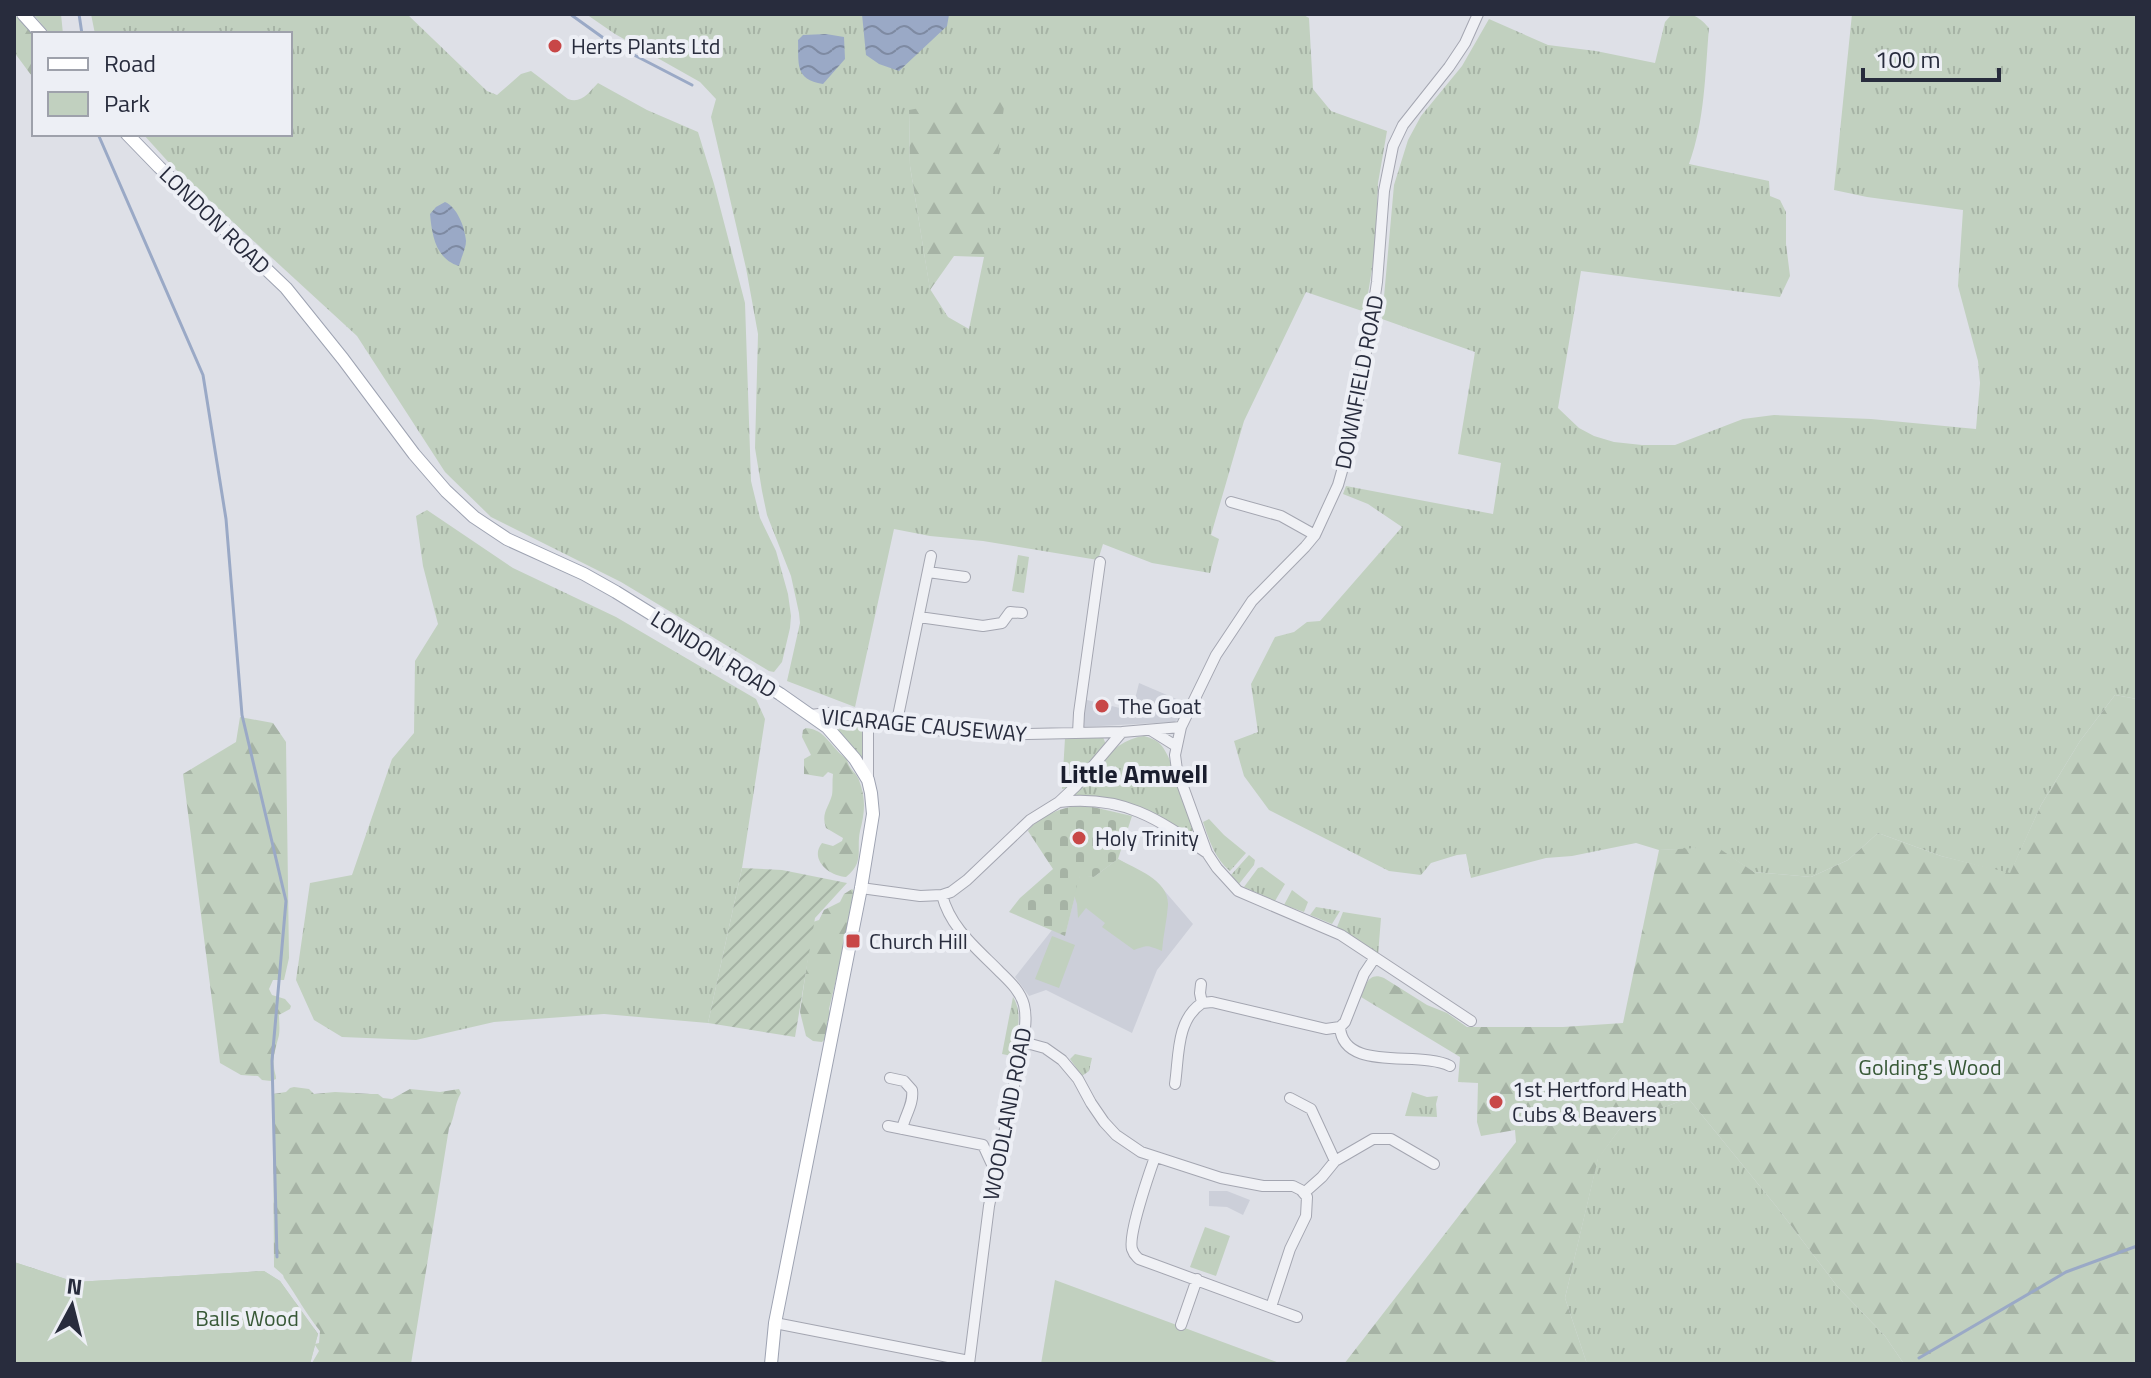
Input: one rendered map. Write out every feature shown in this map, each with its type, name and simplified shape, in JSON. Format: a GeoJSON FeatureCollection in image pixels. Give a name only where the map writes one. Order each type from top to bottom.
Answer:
{"type":"FeatureCollection","features":[{"type":"Feature","properties":{"kind":"main road"},"geometry":{"type":"LineString","coordinates":[[23,14],[39,32]]}},
{"type":"Feature","properties":{"kind":"main road","name":"LONDON ROAD"},"geometry":{"type":"LineString","coordinates":[[129,136],[286,288],[321,329],[420,462],[474,517],[507,539],[616,592],[811,715],[841,742],[868,780],[873,814],[861,888],[775,1323],[771,1364]]}},
{"type":"Feature","properties":{"kind":"street","name":"DOWNFIELD ROAD"},"geometry":{"type":"LineString","coordinates":[[1176,746],[1181,727],[1211,665],[1252,601],[1315,535],[1338,485],[1352,436],[1377,282],[1384,191],[1393,146],[1403,125],[1465,43],[1478,14]]}},
{"type":"Feature","properties":{"kind":"street"},"geometry":{"type":"LineString","coordinates":[[1231,502],[1281,516],[1315,535]]}},
{"type":"Feature","properties":{"kind":"street"},"geometry":{"type":"LineString","coordinates":[[897,721],[931,556]]}},
{"type":"Feature","properties":{"kind":"street"},"geometry":{"type":"LineString","coordinates":[[1078,733],[1100,562]]}},
{"type":"Feature","properties":{"kind":"street"},"geometry":{"type":"LineString","coordinates":[[928,572],[965,577]]}},
{"type":"Feature","properties":{"kind":"street"},"geometry":{"type":"LineString","coordinates":[[919,617],[983,626],[1002,623],[1010,612],[1022,613]]}},
{"type":"Feature","properties":{"kind":"street","name":"VICARAGE CAUSEWAY"},"geometry":{"type":"LineString","coordinates":[[811,715],[827,713],[897,721],[942,731],[1028,735],[1152,731],[1181,727]]}},
{"type":"Feature","properties":{"kind":"street"},"geometry":{"type":"LineString","coordinates":[[868,719],[868,780]]}},
{"type":"Feature","properties":{"kind":"street"},"geometry":{"type":"LineString","coordinates":[[1152,731],[1176,746],[1177,770],[1207,853],[1243,894],[1341,935],[1471,1021]]}},
{"type":"Feature","properties":{"kind":"street"},"geometry":{"type":"LineString","coordinates":[[861,888],[920,896],[951,892],[1030,820],[1059,802],[1122,732]]}},
{"type":"Feature","properties":{"kind":"street"},"geometry":{"type":"LineString","coordinates":[[1059,802],[1083,800],[1130,808],[1150,815],[1207,853]]}},
{"type":"Feature","properties":{"kind":"street","name":"WOODLAND ROAD"},"geometry":{"type":"LineString","coordinates":[[775,1323],[969,1363],[995,1171],[1026,1017],[1022,999],[1013,984],[956,926],[942,895]]}},
{"type":"Feature","properties":{"kind":"street"},"geometry":{"type":"LineString","coordinates":[[1374,959],[1340,1027],[1342,1040],[1352,1050],[1367,1056],[1439,1062],[1450,1066]]}},
{"type":"Feature","properties":{"kind":"street"},"geometry":{"type":"LineString","coordinates":[[1201,984],[1202,1003]]}},
{"type":"Feature","properties":{"kind":"street"},"geometry":{"type":"LineString","coordinates":[[1175,1084],[1185,1020],[1202,1003],[1212,1002],[1326,1029],[1340,1027]]}},
{"type":"Feature","properties":{"kind":"street"},"geometry":{"type":"LineString","coordinates":[[1023,1042],[1045,1048],[1062,1060],[1078,1079],[1104,1122],[1131,1146],[1221,1178],[1263,1186],[1293,1186],[1304,1193],[1308,1203],[1306,1216],[1290,1249],[1271,1307]]}},
{"type":"Feature","properties":{"kind":"street"},"geometry":{"type":"LineString","coordinates":[[890,1078],[908,1083],[913,1094],[902,1129]]}},
{"type":"Feature","properties":{"kind":"street"},"geometry":{"type":"LineString","coordinates":[[1290,1098],[1311,1109],[1335,1161]]}},
{"type":"Feature","properties":{"kind":"street"},"geometry":{"type":"LineString","coordinates":[[888,1126],[983,1145]]}},
{"type":"Feature","properties":{"kind":"street"},"geometry":{"type":"LineString","coordinates":[[983,1145],[1004,1127]]}},
{"type":"Feature","properties":{"kind":"street"},"geometry":{"type":"LineString","coordinates":[[1304,1193],[1335,1161],[1365,1142],[1380,1138],[1397,1142],[1434,1164]]}},
{"type":"Feature","properties":{"kind":"street"},"geometry":{"type":"LineString","coordinates":[[983,1145],[995,1171]]}},
{"type":"Feature","properties":{"kind":"street"},"geometry":{"type":"LineString","coordinates":[[1155,1157],[1131,1243],[1139,1259],[1297,1317]]}},
{"type":"Feature","properties":{"kind":"street"},"geometry":{"type":"LineString","coordinates":[[1181,1325],[1197,1279]]}},
{"type":"Feature","properties":{"kind":"shaded area"},"geometry":{"type":"Polygon","coordinates":[[[1139,683],[1188,704],[1181,718],[1174,722],[1081,727],[1083,699],[1132,711],[1139,683]]]}},
{"type":"Feature","properties":{"kind":"shaded area"},"geometry":{"type":"Polygon","coordinates":[[[1118,859],[1156,881],[1193,924],[1157,970],[1132,1033],[1046,990],[1029,996],[1015,977],[1052,930],[1065,935],[1080,875],[1094,877],[1118,859]]]}},
{"type":"Feature","properties":{"kind":"shaded area"},"geometry":{"type":"Polygon","coordinates":[[[1209,1191],[1227,1191],[1250,1200],[1243,1215],[1227,1207],[1209,1206],[1209,1191]]]}},
{"type":"Feature","properties":{"kind":"green space"},"geometry":{"type":"Polygon","coordinates":[[[14,14],[32,33],[32,76],[14,52],[14,14]]]}},
{"type":"Feature","properties":{"kind":"green space"},"geometry":{"type":"Polygon","coordinates":[[[33,14],[61,14],[63,32],[48,32],[33,14]]]}},
{"type":"Feature","properties":{"kind":"green space"},"geometry":{"type":"Polygon","coordinates":[[[91,14],[407,14],[487,91],[497,95],[521,74],[531,71],[573,100],[585,96],[598,83],[647,110],[698,132],[745,303],[751,481],[760,518],[776,551],[788,594],[790,628],[782,662],[774,672],[621,582],[491,517],[445,472],[357,336],[172,166],[145,136],[292,136],[292,32],[95,32],[91,14]]]}},
{"type":"Feature","properties":{"kind":"green space"},"geometry":{"type":"Polygon","coordinates":[[[586,14],[1302,14],[1309,18],[1313,89],[1331,111],[1387,131],[1378,183],[1375,251],[1365,312],[1306,292],[1244,421],[1211,535],[1219,539],[1210,573],[1152,563],[1103,544],[1098,560],[894,529],[855,707],[787,681],[800,623],[799,613],[791,576],[767,515],[755,448],[758,334],[711,117],[716,99],[700,82],[586,14]],[[909,110],[910,166],[930,289],[948,317],[969,329],[984,257],[909,110]]]}},
{"type":"Feature","properties":{"kind":"green space"},"geometry":{"type":"Polygon","coordinates":[[[1672,14],[1693,15],[1709,28],[1701,114],[1689,164],[1769,181],[1770,196],[1780,200],[1786,212],[1790,276],[1780,297],[1581,271],[1558,408],[1579,428],[1594,436],[1642,445],[1675,445],[1743,419],[1774,415],[1871,419],[1976,429],[1980,383],[1978,361],[1958,286],[1963,210],[1834,190],[1852,14],[2137,14],[2137,699],[2115,695],[2080,741],[2041,805],[2010,874],[1941,856],[1878,833],[1848,860],[1811,877],[1754,872],[1717,848],[1659,850],[1636,843],[1546,858],[1471,878],[1466,854],[1431,863],[1421,875],[1389,871],[1269,810],[1244,776],[1234,741],[1258,732],[1251,684],[1275,637],[1294,632],[1307,622],[1320,621],[1402,527],[1368,504],[1343,494],[1346,486],[1493,514],[1501,463],[1458,454],[1475,352],[1382,319],[1394,185],[1408,140],[1421,116],[1462,66],[1489,19],[1548,45],[1655,63],[1665,22],[1672,14]]]}},
{"type":"Feature","properties":{"kind":"green space"},"geometry":{"type":"Polygon","coordinates":[[[1006,92],[984,257],[954,256],[930,290],[910,166],[909,110],[1006,92]]]}},
{"type":"Feature","properties":{"kind":"green space"},"geometry":{"type":"Polygon","coordinates":[[[427,510],[513,568],[616,617],[756,699],[765,719],[742,868],[708,1023],[604,1014],[494,1022],[416,1040],[342,1037],[314,1020],[296,980],[310,883],[352,875],[392,759],[414,733],[415,661],[438,624],[423,566],[416,516],[427,510]]]}},
{"type":"Feature","properties":{"kind":"green space"},"geometry":{"type":"Polygon","coordinates":[[[1018,555],[1029,557],[1024,593],[1012,591],[1018,555]]]}},
{"type":"Feature","properties":{"kind":"green space","name":"Golding's Wood"},"geometry":{"type":"Polygon","coordinates":[[[2115,695],[2137,699],[2137,1364],[1904,1364],[1885,1336],[1837,1286],[1688,1098],[1624,1123],[1598,1159],[1565,1298],[1587,1364],[1344,1364],[1516,1142],[1515,1130],[1481,1136],[1477,1122],[1478,1083],[1458,1082],[1460,1057],[1361,997],[1371,978],[1384,978],[1467,1027],[1563,1027],[1623,1023],[1659,850],[1717,847],[1754,872],[1811,877],[1848,860],[1878,833],[1941,856],[2010,873],[2041,805],[2080,741],[2115,695]]]}},
{"type":"Feature","properties":{"kind":"green space"},"geometry":{"type":"Polygon","coordinates":[[[240,717],[273,723],[286,742],[289,958],[284,980],[273,980],[269,989],[272,995],[285,999],[291,1006],[279,1015],[274,1059],[276,1079],[271,1081],[241,1075],[220,1063],[183,774],[236,742],[240,717]]]}},
{"type":"Feature","properties":{"kind":"green space"},"geometry":{"type":"Polygon","coordinates":[[[826,717],[863,722],[864,758],[862,759],[826,717]]]}},
{"type":"Feature","properties":{"kind":"green space"},"geometry":{"type":"Polygon","coordinates":[[[806,728],[819,732],[847,759],[861,787],[864,812],[858,861],[846,877],[833,874],[819,861],[822,843],[833,846],[843,838],[826,828],[825,823],[833,774],[828,772],[823,777],[804,774],[804,759],[811,755],[802,737],[806,728]]]}},
{"type":"Feature","properties":{"kind":"green space"},"geometry":{"type":"Polygon","coordinates":[[[1144,736],[1159,743],[1170,760],[1193,823],[1194,830],[1190,833],[1132,805],[1074,796],[1113,750],[1144,736]]]}},
{"type":"Feature","properties":{"kind":"green space"},"geometry":{"type":"Polygon","coordinates":[[[1103,737],[1106,745],[1093,762],[1067,788],[1062,789],[1065,738],[1103,737]]]}},
{"type":"Feature","properties":{"kind":"green space"},"geometry":{"type":"Polygon","coordinates":[[[1084,805],[1132,816],[1118,859],[1094,877],[1080,876],[1065,936],[1009,912],[1053,869],[1028,831],[1053,812],[1084,805]]]}},
{"type":"Feature","properties":{"kind":"green space"},"geometry":{"type":"Polygon","coordinates":[[[1209,819],[1246,853],[1230,871],[1220,861],[1210,842],[1203,822],[1209,819]]]}},
{"type":"Feature","properties":{"kind":"green space"},"geometry":{"type":"Polygon","coordinates":[[[1249,855],[1255,860],[1254,865],[1239,884],[1231,875],[1249,855]]]}},
{"type":"Feature","properties":{"kind":"green space"},"geometry":{"type":"Polygon","coordinates":[[[1118,859],[1150,876],[1167,896],[1162,951],[1148,946],[1134,950],[1102,927],[1105,923],[1086,908],[1078,918],[1074,895],[1080,875],[1094,877],[1118,859]]]}},
{"type":"Feature","properties":{"kind":"green space"},"geometry":{"type":"Polygon","coordinates":[[[1262,867],[1285,884],[1275,901],[1244,887],[1262,867]]]}},
{"type":"Feature","properties":{"kind":"green space"},"geometry":{"type":"Polygon","coordinates":[[[742,868],[782,870],[847,883],[815,918],[795,1037],[708,1023],[742,868]]]}},
{"type":"Feature","properties":{"kind":"green space"},"geometry":{"type":"Polygon","coordinates":[[[852,889],[855,900],[829,1009],[828,1033],[822,1042],[813,1041],[806,1036],[800,1012],[813,922],[852,889]]]}},
{"type":"Feature","properties":{"kind":"green space"},"geometry":{"type":"Polygon","coordinates":[[[1292,890],[1308,902],[1304,912],[1284,905],[1292,890]]]}},
{"type":"Feature","properties":{"kind":"green space"},"geometry":{"type":"Polygon","coordinates":[[[1316,907],[1340,911],[1332,924],[1310,915],[1316,907]]]}},
{"type":"Feature","properties":{"kind":"green space"},"geometry":{"type":"Polygon","coordinates":[[[1343,912],[1381,918],[1378,955],[1337,927],[1343,912]]]}},
{"type":"Feature","properties":{"kind":"green space"},"geometry":{"type":"Polygon","coordinates":[[[1052,936],[1075,945],[1059,988],[1035,979],[1052,936]]]}},
{"type":"Feature","properties":{"kind":"green space"},"geometry":{"type":"Polygon","coordinates":[[[1013,997],[1019,1019],[1012,1056],[1002,1054],[1013,997]]]}},
{"type":"Feature","properties":{"kind":"green space"},"geometry":{"type":"Polygon","coordinates":[[[1075,1054],[1092,1058],[1089,1071],[1082,1076],[1070,1059],[1075,1054]]]}},
{"type":"Feature","properties":{"kind":"green space"},"geometry":{"type":"Polygon","coordinates":[[[294,1087],[309,1089],[314,1094],[378,1094],[392,1099],[410,1089],[440,1092],[459,1089],[461,1093],[449,1128],[411,1364],[312,1363],[319,1351],[315,1345],[310,1364],[14,1364],[14,1262],[75,1282],[264,1271],[280,1281],[318,1334],[315,1344],[319,1343],[320,1331],[283,1275],[274,1267],[273,1094],[294,1087]]]}},
{"type":"Feature","properties":{"kind":"green space"},"geometry":{"type":"Polygon","coordinates":[[[1412,1092],[1427,1097],[1438,1096],[1437,1117],[1405,1116],[1412,1092]]]}},
{"type":"Feature","properties":{"kind":"green space"},"geometry":{"type":"Polygon","coordinates":[[[1688,1098],[1837,1286],[1885,1336],[1904,1364],[1587,1364],[1565,1298],[1598,1158],[1624,1123],[1688,1098]]]}},
{"type":"Feature","properties":{"kind":"green space"},"geometry":{"type":"Polygon","coordinates":[[[1205,1227],[1230,1236],[1216,1276],[1190,1267],[1205,1227]]]}},
{"type":"Feature","properties":{"kind":"green space","name":"Balls Wood"},"geometry":{"type":"Polygon","coordinates":[[[14,1262],[75,1282],[264,1271],[280,1281],[318,1334],[310,1364],[14,1364],[14,1262]]]}},
{"type":"Feature","properties":{"kind":"green space"},"geometry":{"type":"Polygon","coordinates":[[[1055,1280],[1282,1364],[1041,1364],[1055,1280]]]}},
{"type":"Feature","properties":{"kind":"water"},"geometry":{"type":"Polygon","coordinates":[[[862,14],[949,15],[947,26],[899,71],[879,64],[866,55],[862,14]]]}},
{"type":"Feature","properties":{"kind":"water"},"geometry":{"type":"Polygon","coordinates":[[[803,35],[844,37],[845,59],[823,84],[807,78],[800,69],[798,40],[803,35]]]}},
{"type":"Feature","properties":{"kind":"water"},"geometry":{"type":"Polygon","coordinates":[[[445,202],[457,213],[465,236],[459,266],[440,252],[432,230],[430,214],[445,202]]]}},
{"type":"Feature","properties":{"kind":"waterway"},"geometry":{"type":"LineString","coordinates":[[79,14],[82,32]]}},
{"type":"Feature","properties":{"kind":"waterway"},"geometry":{"type":"LineString","coordinates":[[570,14],[609,42],[692,85]]}},
{"type":"Feature","properties":{"kind":"waterway"},"geometry":{"type":"LineString","coordinates":[[99,136],[203,375],[226,519],[242,715],[286,901],[272,1061],[277,1257]]}},
{"type":"Feature","properties":{"kind":"waterway"},"geometry":{"type":"LineString","coordinates":[[1919,1358],[2066,1272],[2137,1246]]}},
{"type":"Feature","properties":{"kind":"place","name":"Herts Plants Ltd"},"geometry":{"type":"Point","coordinates":[555,46]}},
{"type":"Feature","properties":{"kind":"place","name":"The Goat"},"geometry":{"type":"Point","coordinates":[1102,706]}},
{"type":"Feature","properties":{"kind":"place","name":"Holy Trinity"},"geometry":{"type":"Point","coordinates":[1079,838]}},
{"type":"Feature","properties":{"kind":"place","name":"Church Hill"},"geometry":{"type":"Point","coordinates":[853,941]}},
{"type":"Feature","properties":{"kind":"place","name":"1st Hertford Heath Cubs & Beavers"},"geometry":{"type":"Point","coordinates":[1496,1102]}},
{"type":"Feature","properties":{"kind":"district","name":"Little Amwell"},"geometry":{"type":"Point","coordinates":[1134,774]}}]}
